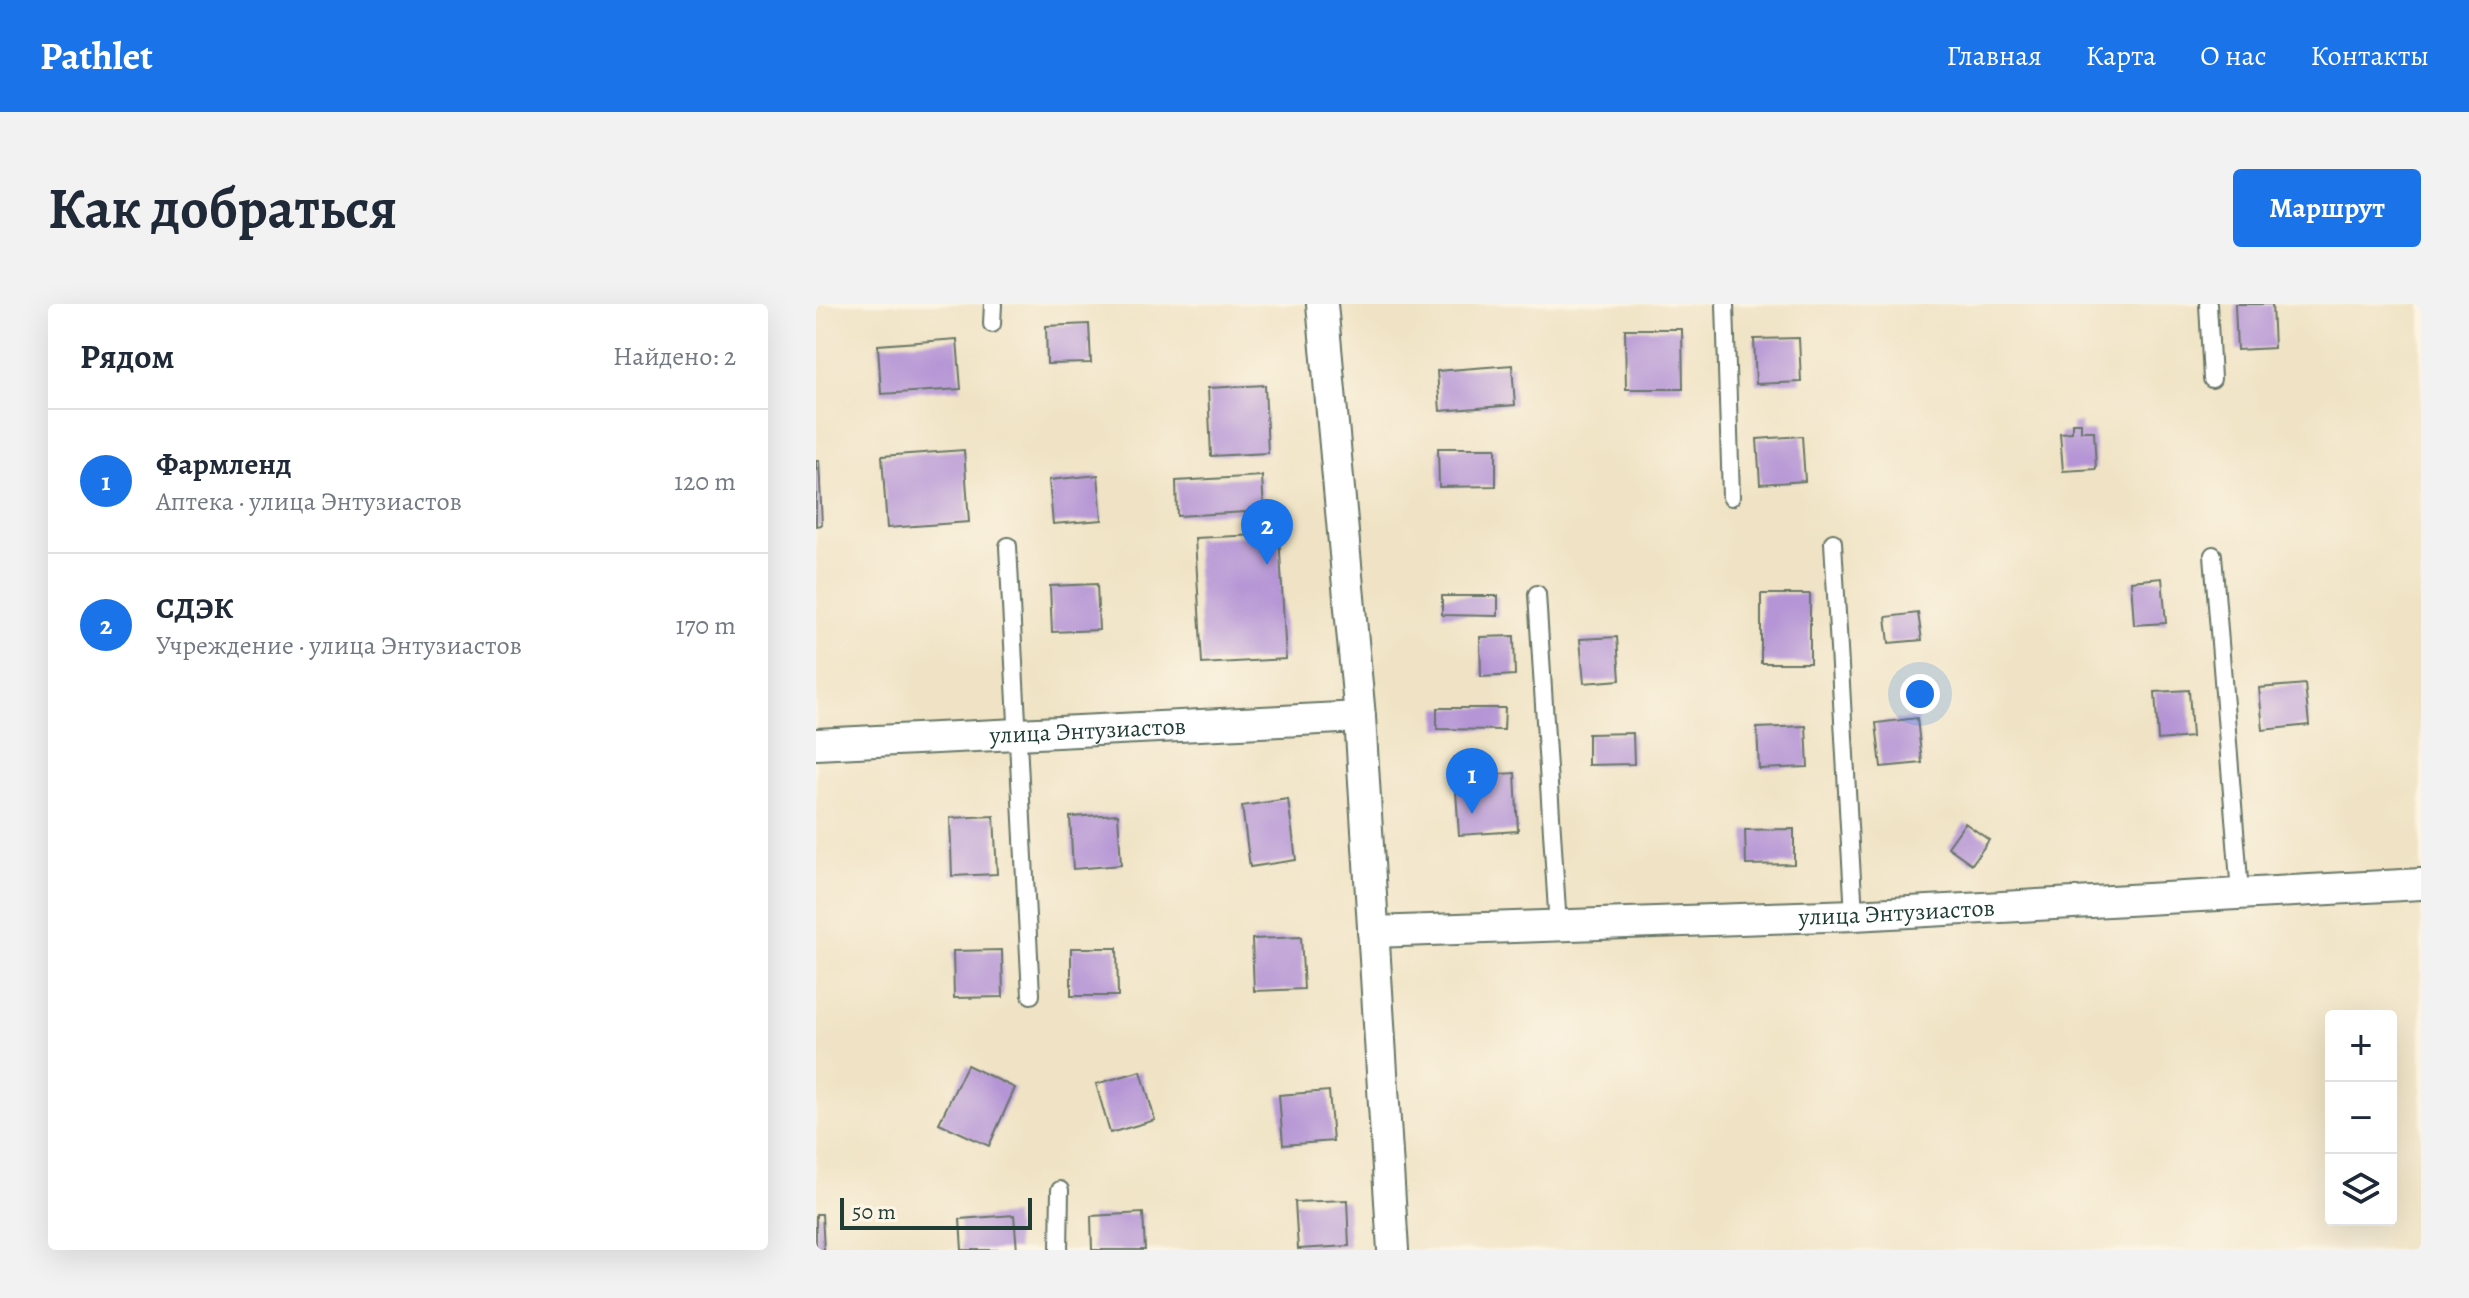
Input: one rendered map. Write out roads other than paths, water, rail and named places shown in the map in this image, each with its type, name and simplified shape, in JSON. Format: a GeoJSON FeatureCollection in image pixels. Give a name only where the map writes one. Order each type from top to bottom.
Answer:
{"type":"FeatureCollection","features":[{"type":"Feature","properties":{"kind":"street"},"geometry":{"type":"LineString","coordinates":[[1322,304],[1360,717],[1393,1250]]}},
{"type":"Feature","properties":{"kind":"street","name":"улица Энтузиастов"},"geometry":{"type":"LineString","coordinates":[[816,744],[1360,717]]}},
{"type":"Feature","properties":{"kind":"street","name":"улица Энтузиастов"},"geometry":{"type":"LineString","coordinates":[[1373,932],[1854,915],[2421,884]]}},
{"type":"Feature","properties":{"kind":"lane"},"geometry":{"type":"LineString","coordinates":[[992,324],[993,304]]}},
{"type":"Feature","properties":{"kind":"lane"},"geometry":{"type":"LineString","coordinates":[[1725,304],[1731,497]]}},
{"type":"Feature","properties":{"kind":"lane"},"geometry":{"type":"LineString","coordinates":[[2208,304],[2212,379]]}},
{"type":"Feature","properties":{"kind":"lane"},"geometry":{"type":"LineString","coordinates":[[1833,542],[1854,915]]}},
{"type":"Feature","properties":{"kind":"lane"},"geometry":{"type":"LineString","coordinates":[[1008,546],[1031,995]]}},
{"type":"Feature","properties":{"kind":"lane"},"geometry":{"type":"LineString","coordinates":[[2213,555],[2240,893]]}},
{"type":"Feature","properties":{"kind":"lane"},"geometry":{"type":"LineString","coordinates":[[1537,594],[1558,927]]}},
{"type":"Feature","properties":{"kind":"lane"},"geometry":{"type":"LineString","coordinates":[[1059,1250],[1060,1190]]}},
{"type":"Feature","properties":{"kind":"place","name":"СДЭК"},"geometry":{"type":"Point","coordinates":[1267,565]}},
{"type":"Feature","properties":{"kind":"place","name":"Фармленд"},"geometry":{"type":"Point","coordinates":[1472,814]}}]}
